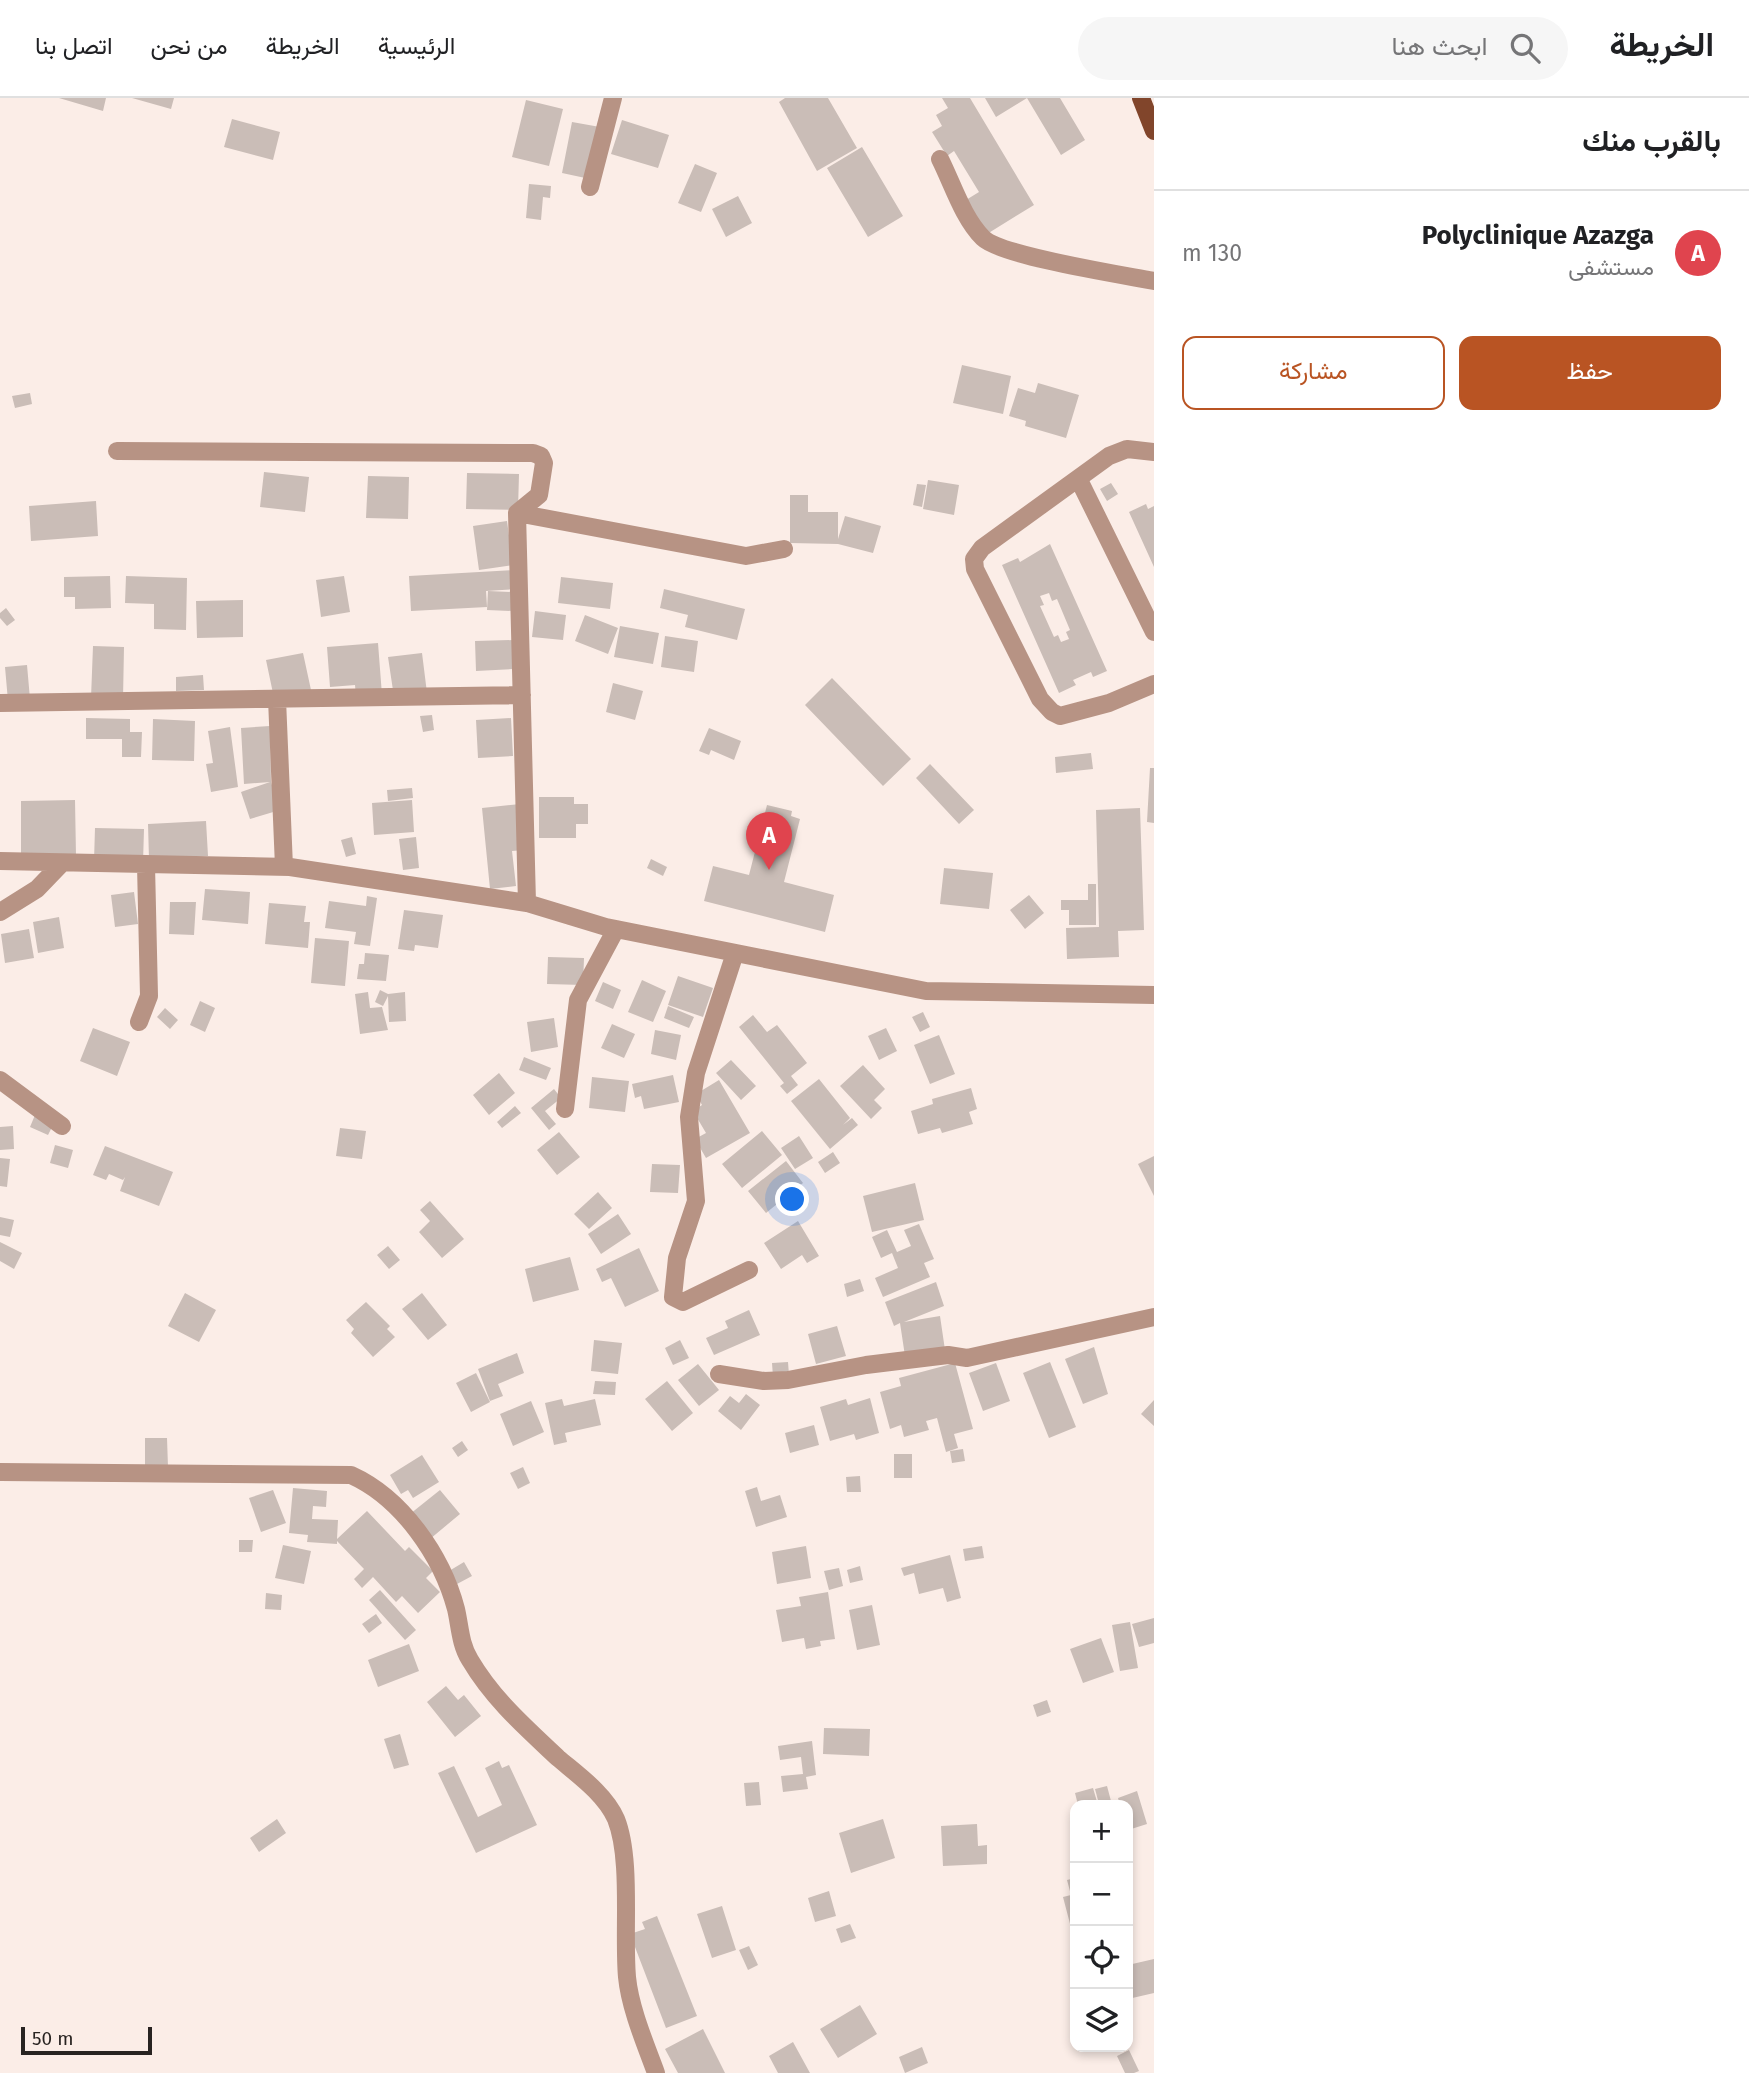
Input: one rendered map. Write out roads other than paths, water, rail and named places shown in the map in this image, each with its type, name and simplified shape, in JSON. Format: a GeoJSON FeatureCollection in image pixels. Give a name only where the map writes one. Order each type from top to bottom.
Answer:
{"type":"FeatureCollection","features":[{"type":"Feature","properties":{"kind":"main road"},"geometry":{"type":"LineString","coordinates":[[1140,98],[1154,131]]}},
{"type":"Feature","properties":{"kind":"street"},"geometry":{"type":"LineString","coordinates":[[590,187],[612,98]]}},
{"type":"Feature","properties":{"kind":"street"},"geometry":{"type":"LineString","coordinates":[[940,159],[972,226],[986,241],[1010,250],[1154,281]]}},
{"type":"Feature","properties":{"kind":"street"},"geometry":{"type":"LineString","coordinates":[[1154,452],[1127,449],[1109,456],[982,548],[974,559],[975,569],[1040,699],[1052,712],[1060,716],[1108,703],[1154,684]]}},
{"type":"Feature","properties":{"kind":"street"},"geometry":{"type":"LineString","coordinates":[[117,451],[533,453],[541,456],[544,463],[539,495],[517,513]]}},
{"type":"Feature","properties":{"kind":"street"},"geometry":{"type":"LineString","coordinates":[[1079,480],[1154,632]]}},
{"type":"Feature","properties":{"kind":"street"},"geometry":{"type":"LineString","coordinates":[[517,513],[746,556],[784,549]]}},
{"type":"Feature","properties":{"kind":"street"},"geometry":{"type":"LineString","coordinates":[[517,513],[527,903]]}},
{"type":"Feature","properties":{"kind":"street"},"geometry":{"type":"LineString","coordinates":[[0,703],[522,695]]}},
{"type":"Feature","properties":{"kind":"street"},"geometry":{"type":"LineString","coordinates":[[277,699],[284,867]]}},
{"type":"Feature","properties":{"kind":"street"},"geometry":{"type":"LineString","coordinates":[[0,861],[284,867],[527,903],[616,929],[926,991],[1154,995]]}},
{"type":"Feature","properties":{"kind":"street"},"geometry":{"type":"LineString","coordinates":[[0,912],[37,889],[62,863]]}},
{"type":"Feature","properties":{"kind":"street"},"geometry":{"type":"LineString","coordinates":[[139,1022],[149,996],[146,864]]}},
{"type":"Feature","properties":{"kind":"street"},"geometry":{"type":"LineString","coordinates":[[565,1109],[578,1000],[616,929]]}},
{"type":"Feature","properties":{"kind":"street"},"geometry":{"type":"LineString","coordinates":[[735,953],[696,1073],[689,1117],[696,1201],[677,1258],[673,1297],[683,1302],[749,1270]]}},
{"type":"Feature","properties":{"kind":"street"},"geometry":{"type":"LineString","coordinates":[[0,1080],[62,1126]]}},
{"type":"Feature","properties":{"kind":"street"},"geometry":{"type":"LineString","coordinates":[[719,1374],[764,1381],[788,1380],[866,1365],[948,1355],[967,1358],[1154,1317]]}},
{"type":"Feature","properties":{"kind":"street"},"geometry":{"type":"LineString","coordinates":[[0,1472],[351,1475],[370,1483],[391,1502],[417,1530],[446,1583],[468,1658],[489,1689],[505,1709],[599,1794],[615,1817],[622,1850],[629,1992],[656,2073]]}},
{"type":"Feature","properties":{"kind":"place","name":"Polyclinique Azazga"},"geometry":{"type":"Point","coordinates":[769,870]}}]}
